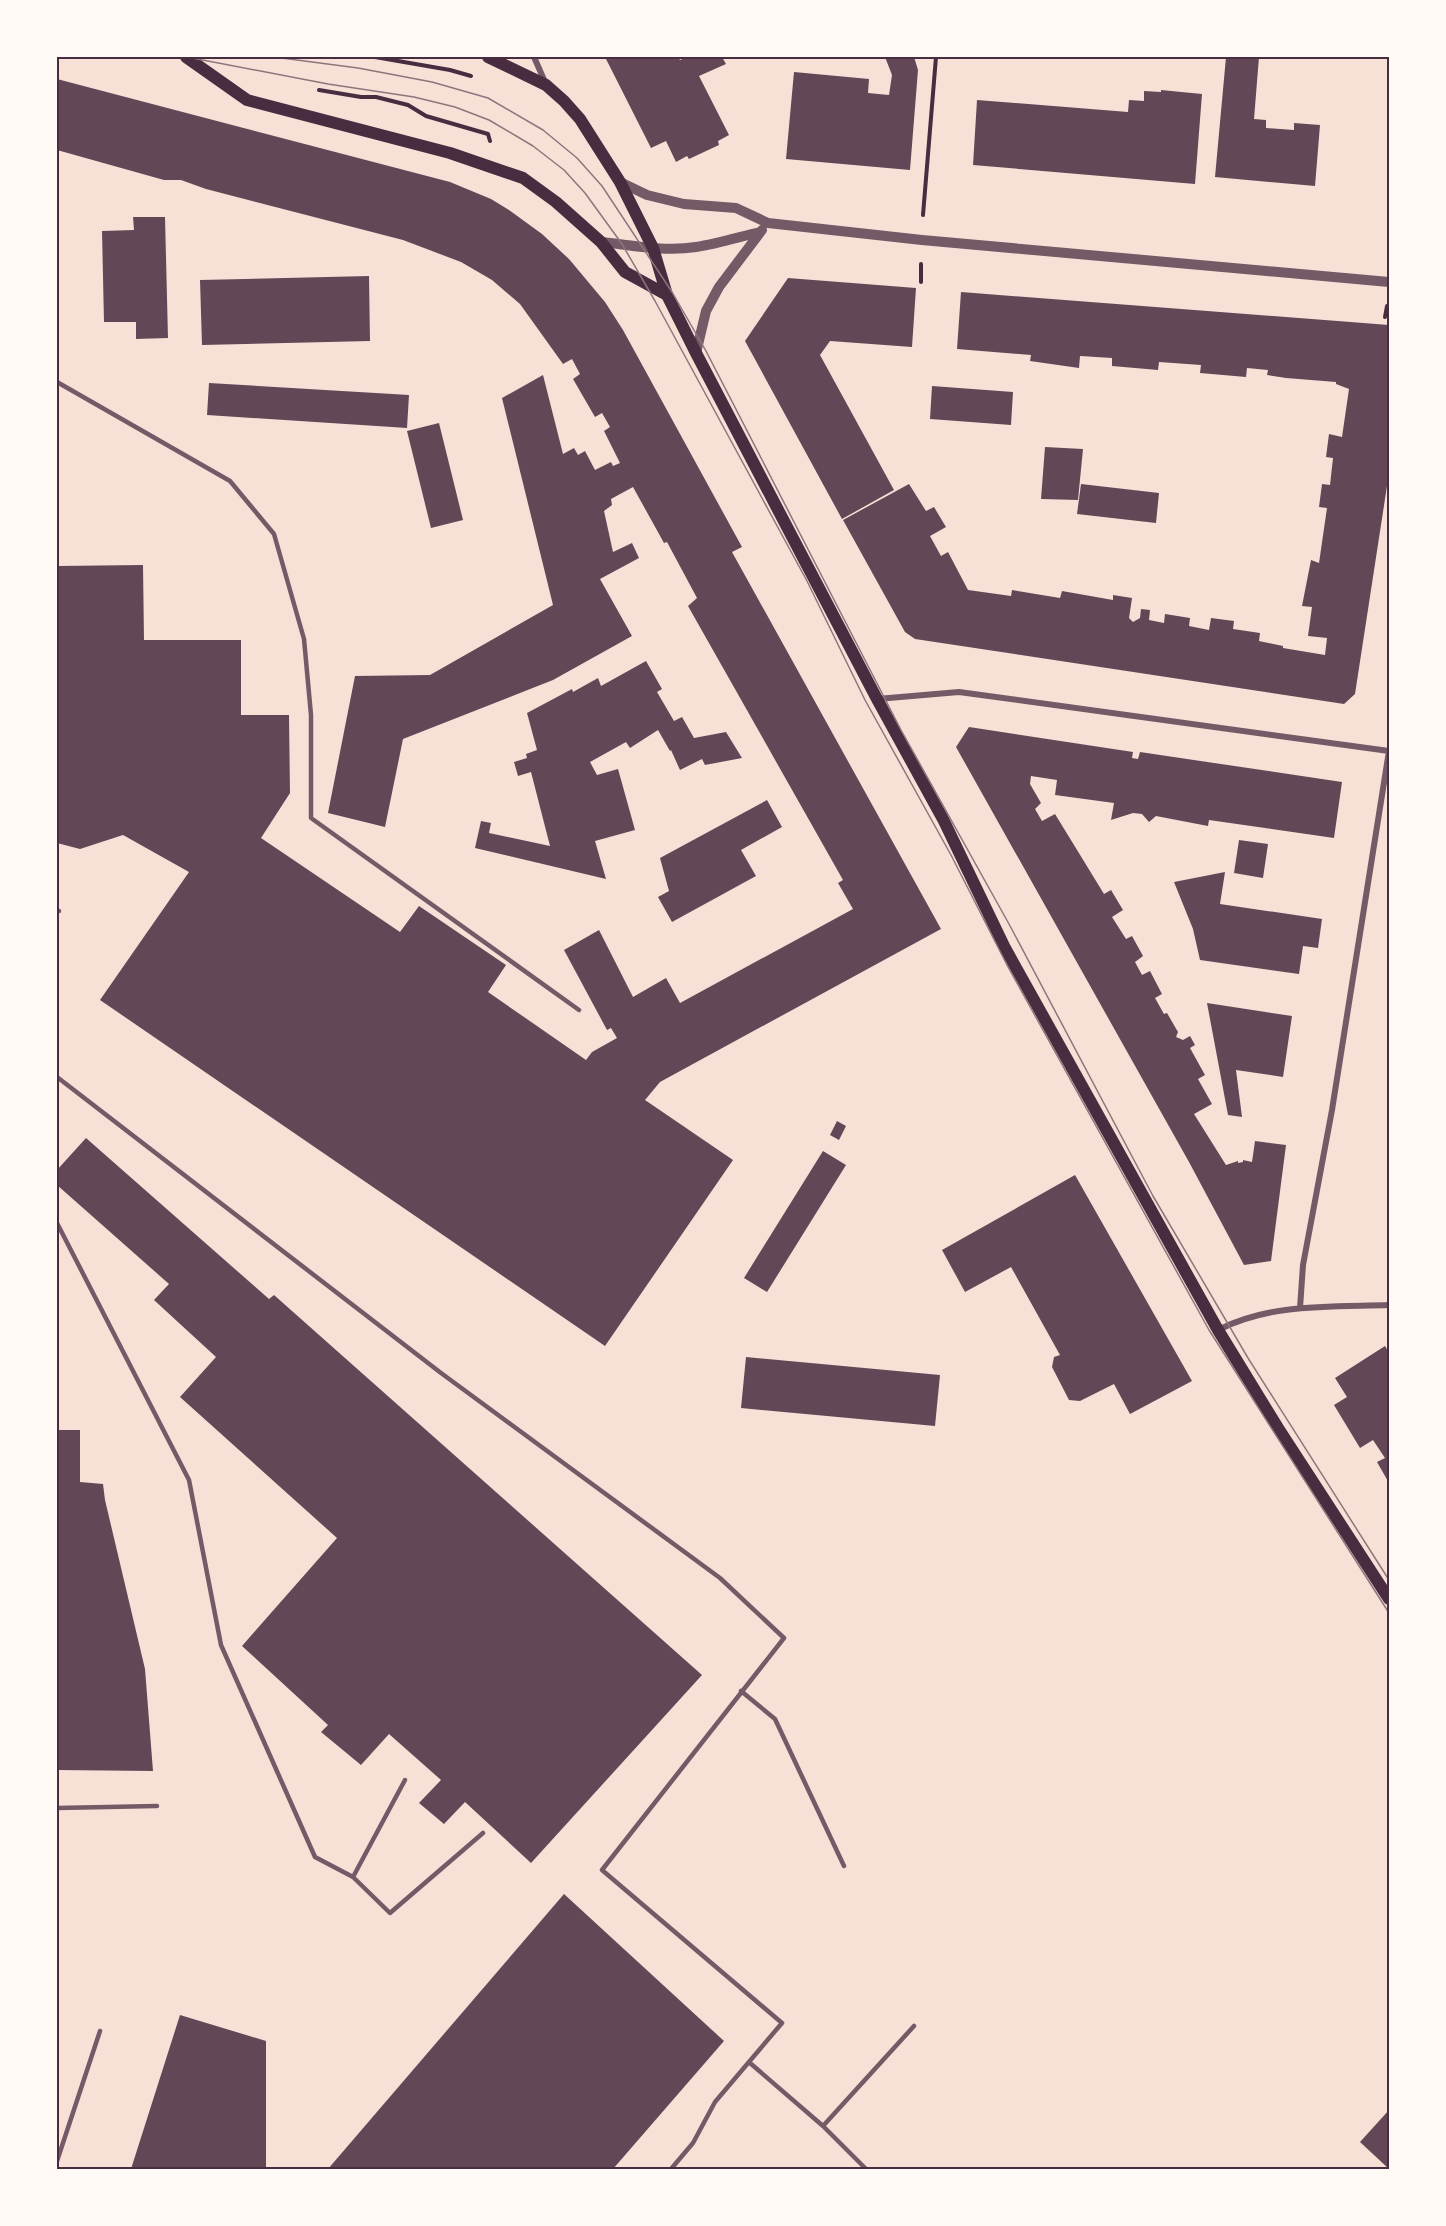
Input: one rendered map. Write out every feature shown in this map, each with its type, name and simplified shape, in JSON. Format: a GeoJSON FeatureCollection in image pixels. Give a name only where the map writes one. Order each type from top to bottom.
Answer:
{"type":"FeatureCollection","features":[{"type":"Feature","properties":{"kind":"main road"},"geometry":{"type":"LineString","coordinates":[[186,57],[247,100],[450,153],[523,178],[556,202],[601,242],[625,272],[667,295]]}},
{"type":"Feature","properties":{"kind":"main road"},"geometry":{"type":"LineString","coordinates":[[488,57],[546,85],[580,119],[620,182],[653,249],[667,295],[696,353],[877,699],[943,819],[1005,948],[1218,1330],[1278,1428],[1389,1599]]}},
{"type":"Feature","properties":{"kind":"street"},"geometry":{"type":"LineString","coordinates":[[534,57],[546,85]]}},
{"type":"Feature","properties":{"kind":"street"},"geometry":{"type":"LineString","coordinates":[[620,182],[647,195],[684,204],[736,208],[764,227]]}},
{"type":"Feature","properties":{"kind":"street"},"geometry":{"type":"LineString","coordinates":[[601,242],[653,249],[696,247],[764,227],[1389,282]]}},
{"type":"Feature","properties":{"kind":"street"},"geometry":{"type":"LineString","coordinates":[[696,353],[706,311],[719,287],[764,227]]}},
{"type":"Feature","properties":{"kind":"street"},"geometry":{"type":"LineString","coordinates":[[877,699],[959,692],[1389,751],[1332,1110],[1304,1265],[1300,1308]]}},
{"type":"Feature","properties":{"kind":"street"},"geometry":{"type":"LineString","coordinates":[[1218,1330],[1260,1315],[1300,1308],[1389,1305]]}},
{"type":"Feature","properties":{"kind":"lane"},"geometry":{"type":"LineString","coordinates":[[57,382],[230,481],[274,534],[304,639],[311,715],[311,818],[579,1010]]}},
{"type":"Feature","properties":{"kind":"lane"},"geometry":{"type":"LineString","coordinates":[[57,1077],[441,1373],[720,1578],[784,1638],[602,1870],[783,2023],[715,2102],[693,2143],[672,2169]]}},
{"type":"Feature","properties":{"kind":"lane"},"geometry":{"type":"LineString","coordinates":[[57,1223],[189,1480],[221,1645],[315,1857],[353,1877],[390,1913],[483,1833]]}},
{"type":"Feature","properties":{"kind":"lane"},"geometry":{"type":"LineString","coordinates":[[741,1691],[775,1719],[844,1866]]}},
{"type":"Feature","properties":{"kind":"lane"},"geometry":{"type":"LineString","coordinates":[[353,1877],[405,1780]]}},
{"type":"Feature","properties":{"kind":"lane"},"geometry":{"type":"LineString","coordinates":[[57,1808],[157,1806]]}},
{"type":"Feature","properties":{"kind":"lane"},"geometry":{"type":"LineString","coordinates":[[823,2126],[914,2026]]}},
{"type":"Feature","properties":{"kind":"lane"},"geometry":{"type":"LineString","coordinates":[[57,2161],[100,2031]]}},
{"type":"Feature","properties":{"kind":"lane"},"geometry":{"type":"LineString","coordinates":[[750,2063],[823,2126],[866,2169]]}},
{"type":"Feature","properties":{"kind":"path"},"geometry":{"type":"LineString","coordinates":[[375,57],[450,70],[480,79]]}},
{"type":"Feature","properties":{"kind":"path"},"geometry":{"type":"LineString","coordinates":[[921,282],[936,57]]}},
{"type":"Feature","properties":{"kind":"path"},"geometry":{"type":"LineString","coordinates":[[316,89],[362,97],[376,97],[408,105],[426,116],[488,134]]}},
{"type":"Feature","properties":{"kind":"building"},"geometry":{"type":"Polygon","coordinates":[[[605,57],[678,57],[680,60],[687,57],[722,57],[726,64],[699,76],[729,135],[718,141],[719,145],[689,159],[687,156],[676,162],[666,141],[651,148],[605,57]]]}},
{"type":"Feature","properties":{"kind":"building"},"geometry":{"type":"Polygon","coordinates":[[[885,57],[914,57],[918,70],[910,170],[786,159],[794,72],[869,79],[868,93],[889,95],[892,75],[885,57]]]}},
{"type":"Feature","properties":{"kind":"building"},"geometry":{"type":"Polygon","coordinates":[[[1226,57],[1259,57],[1254,119],[1266,120],[1266,128],[1294,130],[1294,123],[1320,125],[1315,186],[1215,177],[1226,57]]]}},
{"type":"Feature","properties":{"kind":"building"},"geometry":{"type":"Polygon","coordinates":[[[57,79],[450,182],[491,199],[509,210],[542,234],[569,259],[605,302],[623,330],[742,547],[732,552],[941,929],[660,1082],[645,1100],[733,1160],[605,1346],[100,1000],[189,872],[123,835],[80,849],[57,843],[57,566],[143,565],[144,640],[241,640],[241,715],[289,715],[290,793],[261,838],[400,932],[419,906],[506,965],[488,992],[586,1060],[592,1052],[617,1038],[611,1028],[607,1030],[564,950],[599,930],[633,997],[666,978],[680,1003],[853,909],[838,883],[843,880],[688,606],[697,598],[667,542],[664,543],[633,487],[611,499],[612,505],[604,511],[613,552],[632,543],[639,558],[600,579],[632,636],[553,680],[403,739],[385,827],[328,813],[355,676],[430,675],[553,605],[502,398],[543,375],[563,454],[574,448],[578,455],[585,451],[595,470],[611,462],[613,466],[620,463],[604,431],[610,427],[602,413],[595,417],[573,379],[580,374],[572,359],[563,364],[520,304],[492,280],[461,262],[403,240],[206,189],[181,180],[164,180],[57,150],[57,79]]]}},
{"type":"Feature","properties":{"kind":"building"},"geometry":{"type":"Polygon","coordinates":[[[1161,90],[1202,94],[1195,184],[973,165],[977,100],[1128,112],[1129,100],[1144,101],[1144,91],[1161,92],[1161,90]]]}},
{"type":"Feature","properties":{"kind":"building"},"geometry":{"type":"Polygon","coordinates":[[[133,217],[165,217],[168,338],[136,339],[136,322],[104,322],[102,231],[134,230],[133,217]]]}},
{"type":"Feature","properties":{"kind":"building"},"geometry":{"type":"Polygon","coordinates":[[[369,276],[370,341],[202,345],[200,280],[369,276]]]}},
{"type":"Feature","properties":{"kind":"building"},"geometry":{"type":"Polygon","coordinates":[[[788,278],[916,288],[912,347],[830,341],[820,355],[894,490],[842,519],[745,341],[788,278]]]}},
{"type":"Feature","properties":{"kind":"building"},"geometry":{"type":"Polygon","coordinates":[[[961,292],[1389,325],[1389,473],[1355,694],[1344,704],[915,639],[905,632],[843,520],[909,484],[926,511],[934,507],[946,527],[930,536],[941,556],[948,552],[968,590],[1011,596],[1012,590],[1060,598],[1062,591],[1113,600],[1113,595],[1132,598],[1129,618],[1133,622],[1140,618],[1141,609],[1150,610],[1149,620],[1164,623],[1165,614],[1190,618],[1189,626],[1209,630],[1211,618],[1234,621],[1233,629],[1260,633],[1259,641],[1283,646],[1283,648],[1325,655],[1327,638],[1308,636],[1312,607],[1302,606],[1311,560],[1319,563],[1327,508],[1319,507],[1322,484],[1330,485],[1333,458],[1326,457],[1329,434],[1342,437],[1349,389],[1336,382],[1267,375],[1268,370],[1247,368],[1246,377],[1200,373],[1201,365],[1159,362],[1158,370],[1112,366],[1112,358],[1080,356],[1079,368],[1030,361],[1031,355],[957,349],[961,292]]]}},
{"type":"Feature","properties":{"kind":"building"},"geometry":{"type":"Polygon","coordinates":[[[209,383],[409,395],[407,428],[207,415],[209,383]]]}},
{"type":"Feature","properties":{"kind":"building"},"geometry":{"type":"Polygon","coordinates":[[[932,386],[1013,392],[1011,425],[930,419],[932,386]]]}},
{"type":"Feature","properties":{"kind":"building"},"geometry":{"type":"Polygon","coordinates":[[[439,423],[463,520],[431,528],[407,431],[439,423]]]}},
{"type":"Feature","properties":{"kind":"building"},"geometry":{"type":"Polygon","coordinates":[[[1045,447],[1083,449],[1078,500],[1041,499],[1045,447]]]}},
{"type":"Feature","properties":{"kind":"building"},"geometry":{"type":"Polygon","coordinates":[[[1081,484],[1159,493],[1156,523],[1077,514],[1081,484]]]}},
{"type":"Feature","properties":{"kind":"building"},"geometry":{"type":"Polygon","coordinates":[[[646,661],[662,689],[657,692],[674,721],[682,717],[694,738],[726,732],[742,758],[705,765],[702,759],[680,770],[658,730],[630,748],[626,742],[590,762],[597,775],[618,769],[635,830],[595,841],[606,879],[475,848],[481,821],[491,823],[489,833],[550,846],[531,772],[518,776],[514,762],[527,758],[526,754],[537,750],[527,713],[598,678],[601,686],[646,661]]]}},
{"type":"Feature","properties":{"kind":"building"},"geometry":{"type":"Polygon","coordinates":[[[969,727],[1133,752],[1132,758],[1138,759],[1140,752],[1342,782],[1334,838],[1209,820],[1208,826],[1156,816],[1149,822],[1142,814],[1133,813],[1111,820],[1114,803],[1055,795],[1057,780],[1031,776],[1030,784],[1041,803],[1035,809],[1042,821],[1055,814],[1104,894],[1111,890],[1123,910],[1112,917],[1126,939],[1132,936],[1143,956],[1135,962],[1142,975],[1150,971],[1162,994],[1155,998],[1178,1032],[1176,1037],[1183,1040],[1190,1036],[1195,1045],[1190,1048],[1205,1075],[1198,1079],[1212,1104],[1194,1114],[1226,1165],[1238,1161],[1238,1163],[1243,1162],[1243,1160],[1252,1162],[1255,1141],[1286,1145],[1271,1261],[1244,1265],[1189,1162],[956,747],[969,727]]]}},
{"type":"Feature","properties":{"kind":"building"},"geometry":{"type":"Polygon","coordinates":[[[767,800],[782,827],[741,850],[756,876],[672,922],[658,897],[669,891],[660,858],[767,800]]]}},
{"type":"Feature","properties":{"kind":"building"},"geometry":{"type":"Polygon","coordinates":[[[1239,840],[1268,844],[1263,878],[1234,873],[1239,840]]]}},
{"type":"Feature","properties":{"kind":"building"},"geometry":{"type":"Polygon","coordinates":[[[1225,872],[1220,904],[1322,919],[1318,948],[1303,946],[1299,974],[1200,960],[1193,929],[1174,882],[1225,872]]]}},
{"type":"Feature","properties":{"kind":"building"},"geometry":{"type":"Polygon","coordinates":[[[1207,1003],[1292,1016],[1283,1077],[1236,1070],[1242,1117],[1228,1115],[1207,1003]]]}},
{"type":"Feature","properties":{"kind":"building"},"geometry":{"type":"Polygon","coordinates":[[[837,1121],[846,1126],[839,1140],[830,1135],[837,1121]]]}},
{"type":"Feature","properties":{"kind":"building"},"geometry":{"type":"Polygon","coordinates":[[[86,1138],[269,1299],[274,1295],[702,1675],[531,1863],[465,1802],[444,1824],[419,1803],[441,1780],[389,1734],[361,1765],[321,1732],[328,1725],[242,1646],[337,1538],[180,1397],[216,1357],[154,1300],[169,1284],[57,1185],[57,1170],[86,1138]]]}},
{"type":"Feature","properties":{"kind":"building"},"geometry":{"type":"Polygon","coordinates":[[[823,1151],[846,1165],[767,1292],[744,1278],[823,1151]]]}},
{"type":"Feature","properties":{"kind":"building"},"geometry":{"type":"Polygon","coordinates":[[[1075,1175],[1192,1381],[1130,1414],[1114,1384],[1080,1401],[1069,1400],[1052,1367],[1054,1357],[1060,1355],[1011,1267],[965,1292],[942,1250],[1075,1175]]]}},
{"type":"Feature","properties":{"kind":"building"},"geometry":{"type":"Polygon","coordinates":[[[1385,1346],[1389,1353],[1389,1483],[1377,1462],[1385,1458],[1373,1440],[1360,1448],[1334,1405],[1347,1397],[1335,1378],[1385,1346]]]}},
{"type":"Feature","properties":{"kind":"building"},"geometry":{"type":"Polygon","coordinates":[[[746,1357],[940,1375],[935,1426],[741,1408],[746,1357]]]}},
{"type":"Feature","properties":{"kind":"building"},"geometry":{"type":"Polygon","coordinates":[[[57,1430],[80,1430],[80,1482],[103,1484],[145,1669],[153,1771],[57,1770],[57,1430]]]}},
{"type":"Feature","properties":{"kind":"building"},"geometry":{"type":"Polygon","coordinates":[[[564,1894],[724,2041],[613,2169],[328,2169],[564,1894]]]}},
{"type":"Feature","properties":{"kind":"building"},"geometry":{"type":"Polygon","coordinates":[[[180,2015],[266,2041],[266,2169],[131,2169],[180,2015]]]}},
{"type":"Feature","properties":{"kind":"building"},"geometry":{"type":"Polygon","coordinates":[[[1389,2110],[1389,2169],[1360,2142],[1389,2110]]]}},
{"type":"Feature","properties":{"kind":"tram line"},"geometry":{"type":"LineString","coordinates":[[187,57],[328,84],[414,97],[455,107],[489,120],[533,146],[564,170],[585,193],[622,244],[655,301],[807,581],[865,700],[951,855],[1007,965],[1209,1330],[1389,1613]]}},
{"type":"Feature","properties":{"kind":"tram line"},"geometry":{"type":"LineString","coordinates":[[274,57],[358,68],[432,82],[488,98],[543,130],[577,158],[602,186],[672,292],[706,351],[901,730],[1009,924],[1153,1196],[1248,1358],[1389,1580]]}}]}
